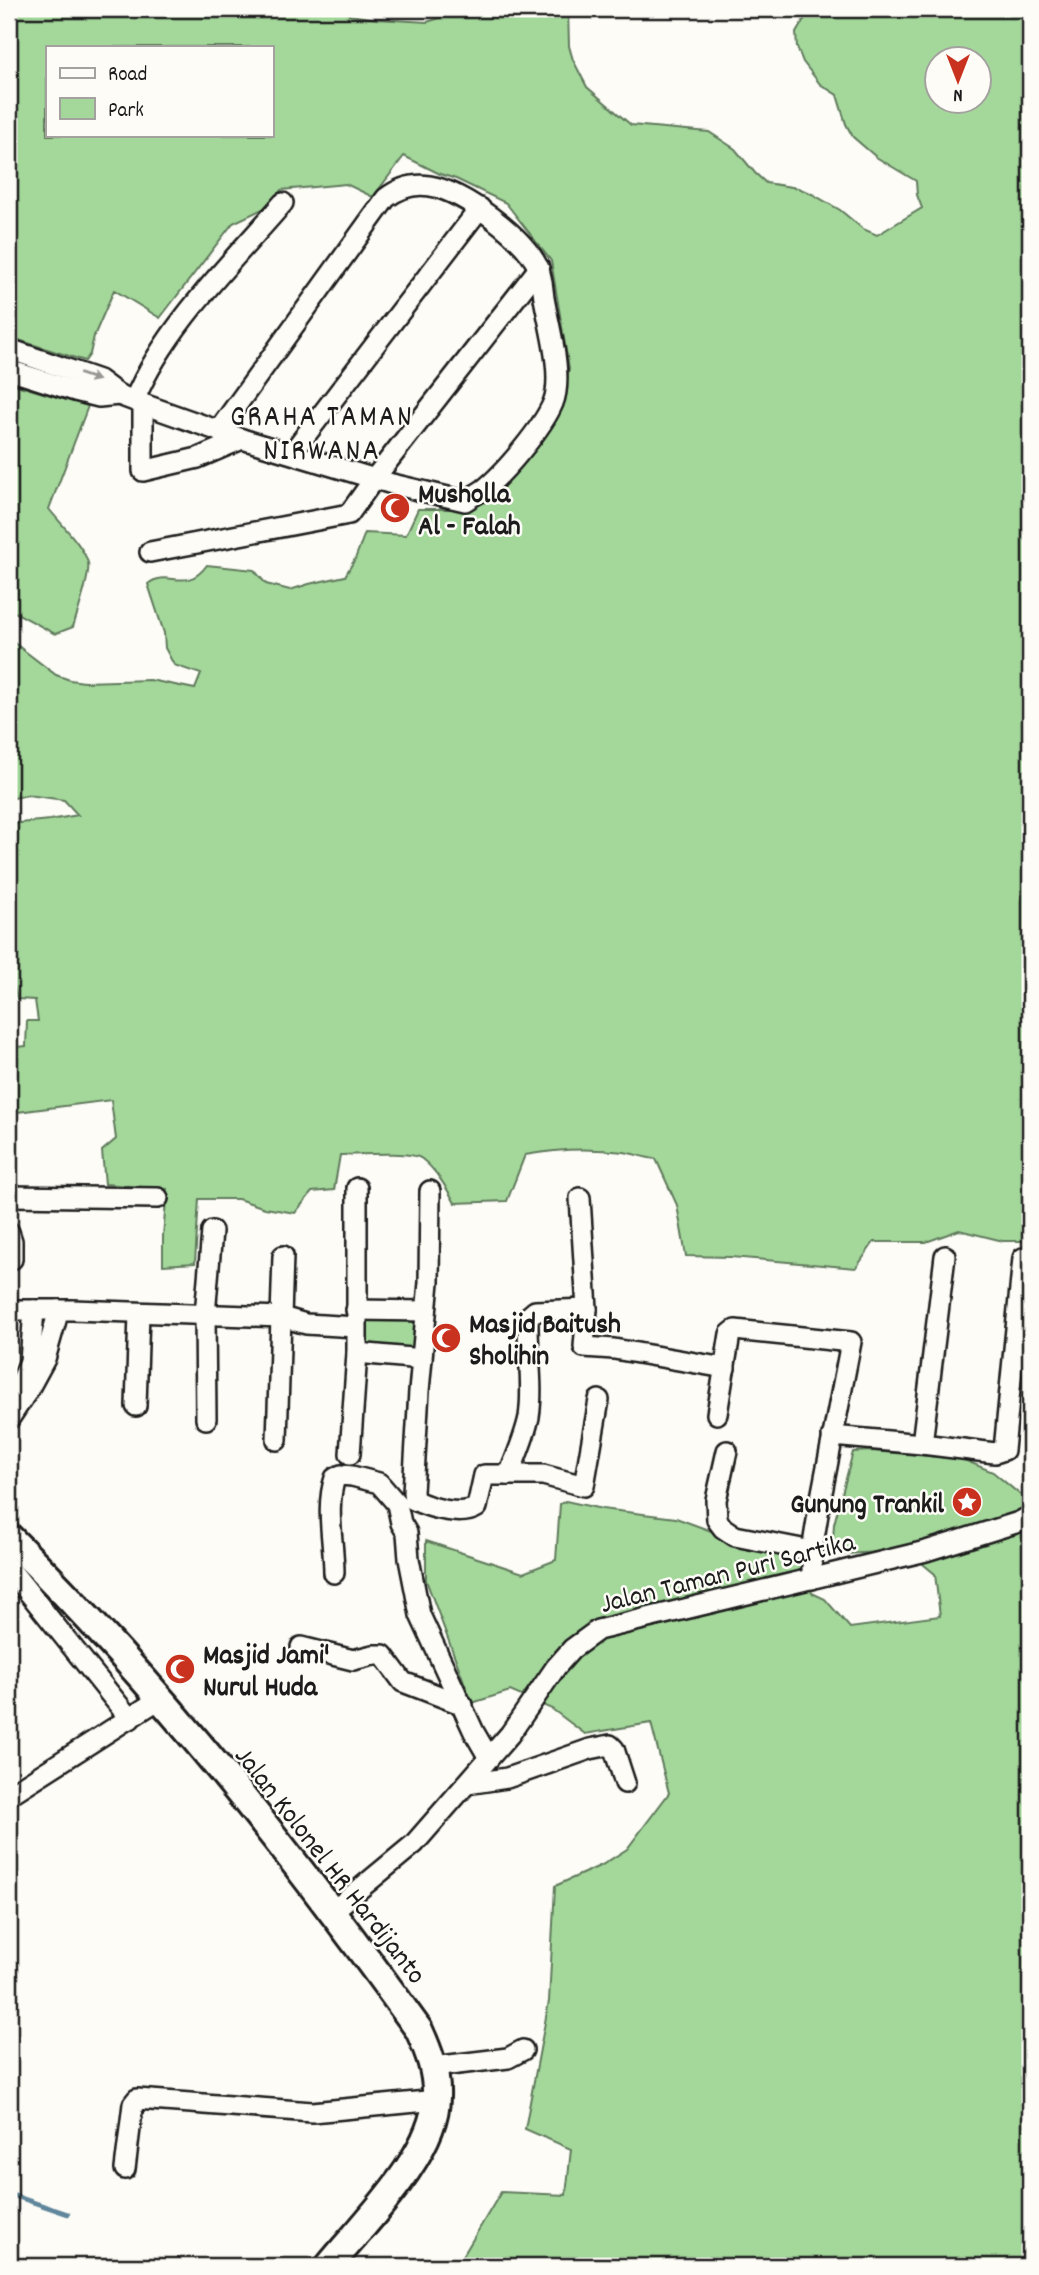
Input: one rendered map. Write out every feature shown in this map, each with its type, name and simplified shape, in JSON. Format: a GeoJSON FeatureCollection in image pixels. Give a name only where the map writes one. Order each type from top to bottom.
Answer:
{"type":"FeatureCollection","features":[{"type":"Feature","properties":{"kind":"main road","name":"Jalan Kolonel HR Hardijanto"},"geometry":{"type":"LineString","coordinates":[[9,1537],[161,1698],[252,1807],[333,1911],[419,2030],[429,2051],[437,2100],[427,2135],[408,2169],[373,2216],[329,2266]]}},
{"type":"Feature","properties":{"kind":"street"},"geometry":{"type":"LineString","coordinates":[[9,370],[43,371],[99,380],[133,400],[218,431],[242,439],[374,479],[465,501],[483,490],[506,468],[545,420],[554,401],[554,357],[539,268],[515,237],[480,208],[444,190],[429,186],[398,189],[386,198],[218,431]]}},
{"type":"Feature","properties":{"kind":"street"},"geometry":{"type":"LineString","coordinates":[[242,439],[198,458],[143,471],[133,400],[159,354],[186,317],[283,203]]}},
{"type":"Feature","properties":{"kind":"street"},"geometry":{"type":"LineString","coordinates":[[292,453],[480,208]]}},
{"type":"Feature","properties":{"kind":"street"},"geometry":{"type":"LineString","coordinates":[[149,552],[346,516],[353,512],[374,479],[539,268]]}},
{"type":"Feature","properties":{"kind":"street"},"geometry":{"type":"LineString","coordinates":[[9,349],[43,371]]}},
{"type":"Feature","properties":{"kind":"street"},"geometry":{"type":"LineString","coordinates":[[351,1454],[357,1353],[357,1188]]}},
{"type":"Feature","properties":{"kind":"street"},"geometry":{"type":"LineString","coordinates":[[430,1191],[429,1282],[414,1462],[414,1500],[462,1512],[471,1511],[477,1507],[484,1475],[544,1475],[584,1486],[599,1400]]}},
{"type":"Feature","properties":{"kind":"street"},"geometry":{"type":"LineString","coordinates":[[9,1196],[158,1198]]}},
{"type":"Feature","properties":{"kind":"street"},"geometry":{"type":"LineString","coordinates":[[580,1198],[587,1309],[584,1346],[725,1368]]}},
{"type":"Feature","properties":{"kind":"street"},"geometry":{"type":"LineString","coordinates":[[206,1419],[205,1315],[212,1231]]}},
{"type":"Feature","properties":{"kind":"street"},"geometry":{"type":"LineString","coordinates":[[9,1233],[12,1259]]}},
{"type":"Feature","properties":{"kind":"street"},"geometry":{"type":"LineString","coordinates":[[277,1440],[283,1256]]}},
{"type":"Feature","properties":{"kind":"street"},"geometry":{"type":"LineString","coordinates":[[922,1444],[945,1256]]}},
{"type":"Feature","properties":{"kind":"street"},"geometry":{"type":"LineString","coordinates":[[832,1436],[995,1453],[1004,1450],[1023,1258]]}},
{"type":"Feature","properties":{"kind":"street"},"geometry":{"type":"LineString","coordinates":[[509,1475],[529,1418],[528,1317],[535,1311],[587,1309]]}},
{"type":"Feature","properties":{"kind":"street"},"geometry":{"type":"LineString","coordinates":[[9,1310],[282,1317],[306,1324],[426,1311]]}},
{"type":"Feature","properties":{"kind":"street"},"geometry":{"type":"LineString","coordinates":[[9,1394],[21,1382],[37,1358],[34,1310]]}},
{"type":"Feature","properties":{"kind":"street"},"geometry":{"type":"LineString","coordinates":[[9,1419],[27,1392],[37,1358],[59,1310]]}},
{"type":"Feature","properties":{"kind":"street"},"geometry":{"type":"LineString","coordinates":[[136,1406],[139,1312]]}},
{"type":"Feature","properties":{"kind":"street"},"geometry":{"type":"LineString","coordinates":[[718,1414],[730,1334],[735,1329],[851,1342],[812,1551],[811,1579]]}},
{"type":"Feature","properties":{"kind":"street"},"geometry":{"type":"LineString","coordinates":[[357,1353],[422,1359]]}},
{"type":"Feature","properties":{"kind":"street"},"geometry":{"type":"LineString","coordinates":[[727,1451],[716,1500],[718,1520],[723,1528],[735,1536],[812,1551]]}},
{"type":"Feature","properties":{"kind":"street"},"geometry":{"type":"LineString","coordinates":[[334,1573],[330,1508],[331,1489],[335,1478],[341,1475],[352,1476],[379,1483],[397,1504],[401,1523],[407,1533],[420,1615],[489,1758]]}},
{"type":"Feature","properties":{"kind":"street","name":"Jalan Taman Puri Sartika"},"geometry":{"type":"LineString","coordinates":[[333,1911],[414,1844],[510,1734],[556,1667],[572,1649],[598,1630],[926,1551],[1019,1522],[1030,1516]]}},
{"type":"Feature","properties":{"kind":"street"},"geometry":{"type":"LineString","coordinates":[[9,1568],[130,1718]]}},
{"type":"Feature","properties":{"kind":"street"},"geometry":{"type":"LineString","coordinates":[[301,1647],[353,1660],[373,1655],[383,1656],[403,1682],[463,1705]]}},
{"type":"Feature","properties":{"kind":"street"},"geometry":{"type":"LineString","coordinates":[[10,1792],[161,1698]]}},
{"type":"Feature","properties":{"kind":"street"},"geometry":{"type":"LineString","coordinates":[[467,1784],[507,1778],[590,1749],[610,1745],[614,1749],[625,1783]]}},
{"type":"Feature","properties":{"kind":"street"},"geometry":{"type":"LineString","coordinates":[[433,2067],[508,2058],[523,2050]]}},
{"type":"Feature","properties":{"kind":"street"},"geometry":{"type":"LineString","coordinates":[[125,2169],[132,2104],[136,2099],[312,2112],[437,2100]]}},
{"type":"Feature","properties":{"kind":"green space"},"geometry":{"type":"Polygon","coordinates":[[[9,9],[348,9],[349,15],[427,22],[469,9],[568,9],[569,46],[587,87],[631,125],[709,132],[735,149],[766,183],[798,188],[812,194],[840,210],[863,229],[877,235],[922,208],[916,181],[876,157],[853,137],[837,95],[820,84],[803,62],[797,47],[796,33],[810,9],[1030,9],[1030,1241],[1003,1241],[959,1230],[926,1242],[874,1242],[856,1268],[731,1257],[686,1256],[677,1205],[656,1159],[600,1150],[562,1150],[525,1155],[507,1201],[455,1203],[436,1174],[422,1159],[407,1155],[370,1154],[340,1155],[334,1190],[312,1192],[295,1213],[265,1208],[238,1199],[199,1199],[195,1263],[163,1265],[167,1189],[105,1184],[102,1151],[116,1139],[111,1100],[9,1113],[9,1048],[26,1046],[27,1021],[38,1021],[35,1000],[17,999],[9,975],[9,824],[78,815],[64,800],[28,795],[9,799],[9,639],[56,675],[70,680],[150,680],[195,689],[201,674],[174,665],[165,648],[164,633],[148,584],[163,578],[192,578],[207,565],[254,570],[266,584],[290,590],[345,576],[365,533],[406,535],[418,509],[461,509],[559,407],[569,369],[551,261],[506,203],[404,156],[373,197],[346,184],[281,190],[271,205],[233,223],[160,318],[114,290],[94,336],[90,354],[85,361],[9,337],[9,9]]]}},
{"type":"Feature","properties":{"kind":"green space"},"geometry":{"type":"Polygon","coordinates":[[[9,383],[88,406],[49,509],[82,549],[88,563],[83,595],[73,627],[55,634],[9,609],[9,383]]]}},
{"type":"Feature","properties":{"kind":"green space"},"geometry":{"type":"Polygon","coordinates":[[[363,1317],[418,1319],[417,1348],[362,1346],[363,1317]]]}},
{"type":"Feature","properties":{"kind":"green space"},"geometry":{"type":"Polygon","coordinates":[[[872,1451],[962,1459],[993,1472],[1030,1503],[1030,2266],[457,2266],[501,2192],[566,2195],[571,2149],[525,2129],[549,2001],[555,1886],[602,1865],[627,1849],[669,1793],[651,1723],[585,1734],[552,1709],[510,1691],[472,1703],[426,1580],[426,1541],[523,1573],[556,1560],[560,1504],[566,1501],[602,1509],[676,1518],[752,1546],[801,1560],[812,1593],[825,1599],[850,1628],[940,1616],[935,1574],[906,1550],[832,1555],[834,1524],[853,1452],[872,1451]]]}},
{"type":"Feature","properties":{"kind":"waterway"},"geometry":{"type":"LineString","coordinates":[[9,2194],[68,2214]]}},
{"type":"Feature","properties":{"kind":"place","name":"Musholla Al - Falah"},"geometry":{"type":"Point","coordinates":[395,508]}},
{"type":"Feature","properties":{"kind":"place","name":"Masjid Baitush Sholihin"},"geometry":{"type":"Point","coordinates":[446,1338]}},
{"type":"Feature","properties":{"kind":"place","name":"Gunung Trankil"},"geometry":{"type":"Point","coordinates":[967,1502]}},
{"type":"Feature","properties":{"kind":"place","name":"Masjid Jami' Nurul Huda"},"geometry":{"type":"Point","coordinates":[180,1669]}},
{"type":"Feature","properties":{"kind":"district","name":"GRAHA TAMAN NIRWANA"},"geometry":{"type":"Point","coordinates":[322,432]}}]}
